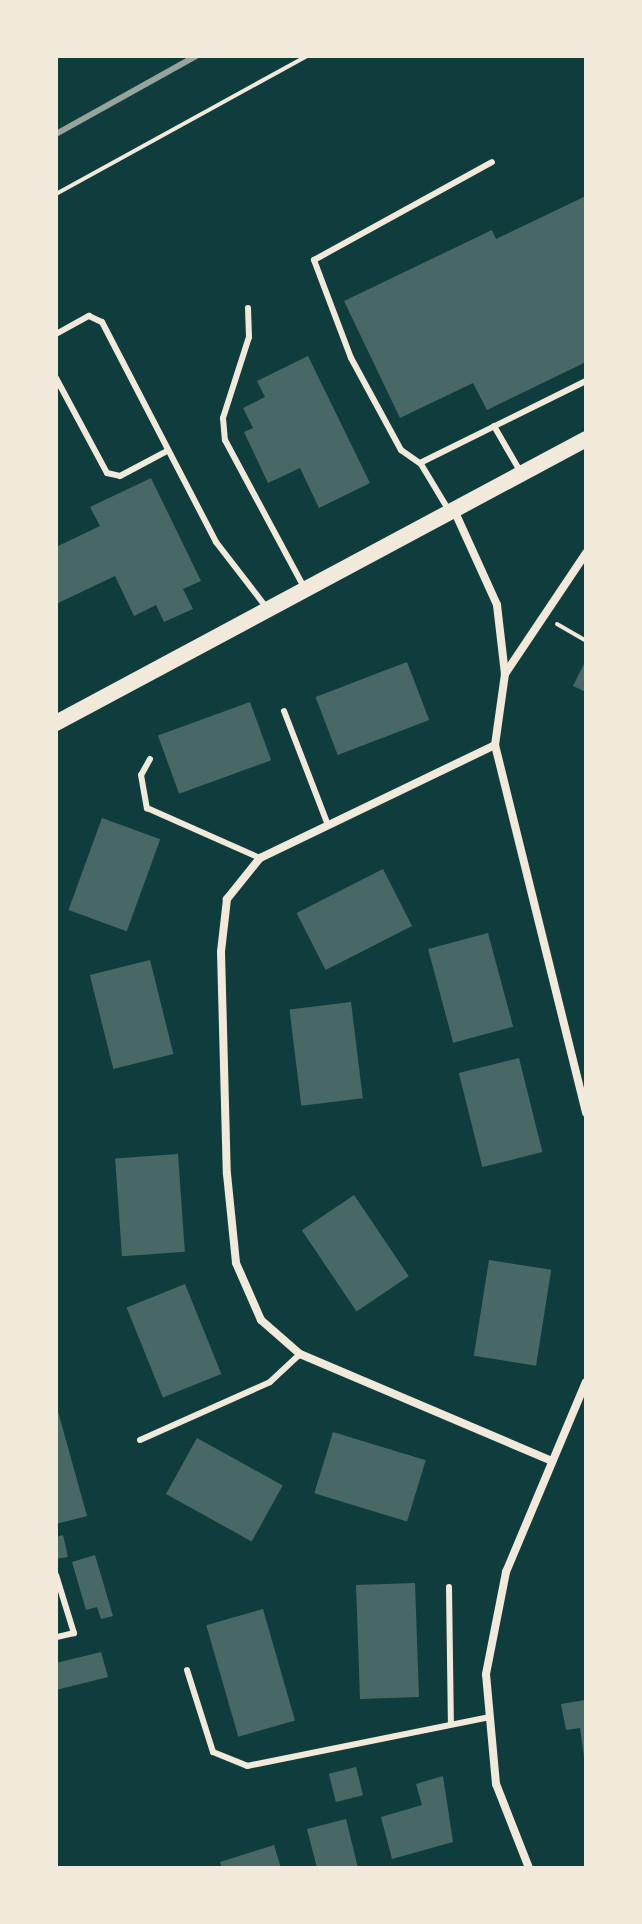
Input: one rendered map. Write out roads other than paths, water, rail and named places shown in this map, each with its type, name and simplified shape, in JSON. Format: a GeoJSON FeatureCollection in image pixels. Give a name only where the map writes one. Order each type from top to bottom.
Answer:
{"type":"FeatureCollection","features":[{"type":"Feature","properties":{"kind":"main road"},"geometry":{"type":"LineString","coordinates":[[56,723],[586,439]]}},
{"type":"Feature","properties":{"kind":"street"},"geometry":{"type":"LineString","coordinates":[[452,511],[497,605],[505,674],[495,745],[586,1113]]}},
{"type":"Feature","properties":{"kind":"street"},"geometry":{"type":"LineString","coordinates":[[505,674],[547,618],[586,553]]}},
{"type":"Feature","properties":{"kind":"street"},"geometry":{"type":"LineString","coordinates":[[495,745],[260,858],[227,899],[221,952],[227,1174],[236,1263],[261,1320],[300,1354],[552,1461]]}},
{"type":"Feature","properties":{"kind":"street"},"geometry":{"type":"LineString","coordinates":[[529,1868],[496,1784],[486,1718],[486,1674],[506,1572],[586,1382]]}},
{"type":"Feature","properties":{"kind":"lane"},"geometry":{"type":"LineString","coordinates":[[452,511],[420,463],[401,450],[351,358],[314,260],[492,162]]}},
{"type":"Feature","properties":{"kind":"lane"},"geometry":{"type":"LineString","coordinates":[[248,308],[249,337],[223,418],[225,440],[305,590]]}},
{"type":"Feature","properties":{"kind":"lane"},"geometry":{"type":"LineString","coordinates":[[56,334],[89,316],[102,322],[216,542],[268,610]]}},
{"type":"Feature","properties":{"kind":"lane"},"geometry":{"type":"LineString","coordinates":[[56,378],[107,473],[120,476],[167,451]]}},
{"type":"Feature","properties":{"kind":"lane"},"geometry":{"type":"LineString","coordinates":[[420,463],[586,381]]}},
{"type":"Feature","properties":{"kind":"lane"},"geometry":{"type":"LineString","coordinates":[[494,426],[522,475]]}},
{"type":"Feature","properties":{"kind":"lane"},"geometry":{"type":"LineString","coordinates":[[284,711],[328,825]]}},
{"type":"Feature","properties":{"kind":"lane"},"geometry":{"type":"LineString","coordinates":[[150,759],[141,775],[147,808],[260,858]]}},
{"type":"Feature","properties":{"kind":"lane"},"geometry":{"type":"LineString","coordinates":[[140,1440],[270,1382],[300,1354]]}},
{"type":"Feature","properties":{"kind":"lane"},"geometry":{"type":"LineString","coordinates":[[56,1575],[74,1633],[56,1637]]}},
{"type":"Feature","properties":{"kind":"lane"},"geometry":{"type":"LineString","coordinates":[[449,1587],[451,1724]]}},
{"type":"Feature","properties":{"kind":"lane"},"geometry":{"type":"LineString","coordinates":[[187,1670],[213,1752],[247,1766],[486,1718]]}},
{"type":"Feature","properties":{"kind":"railway"},"geometry":{"type":"LineString","coordinates":[[56,134],[196,56]]}}]}
